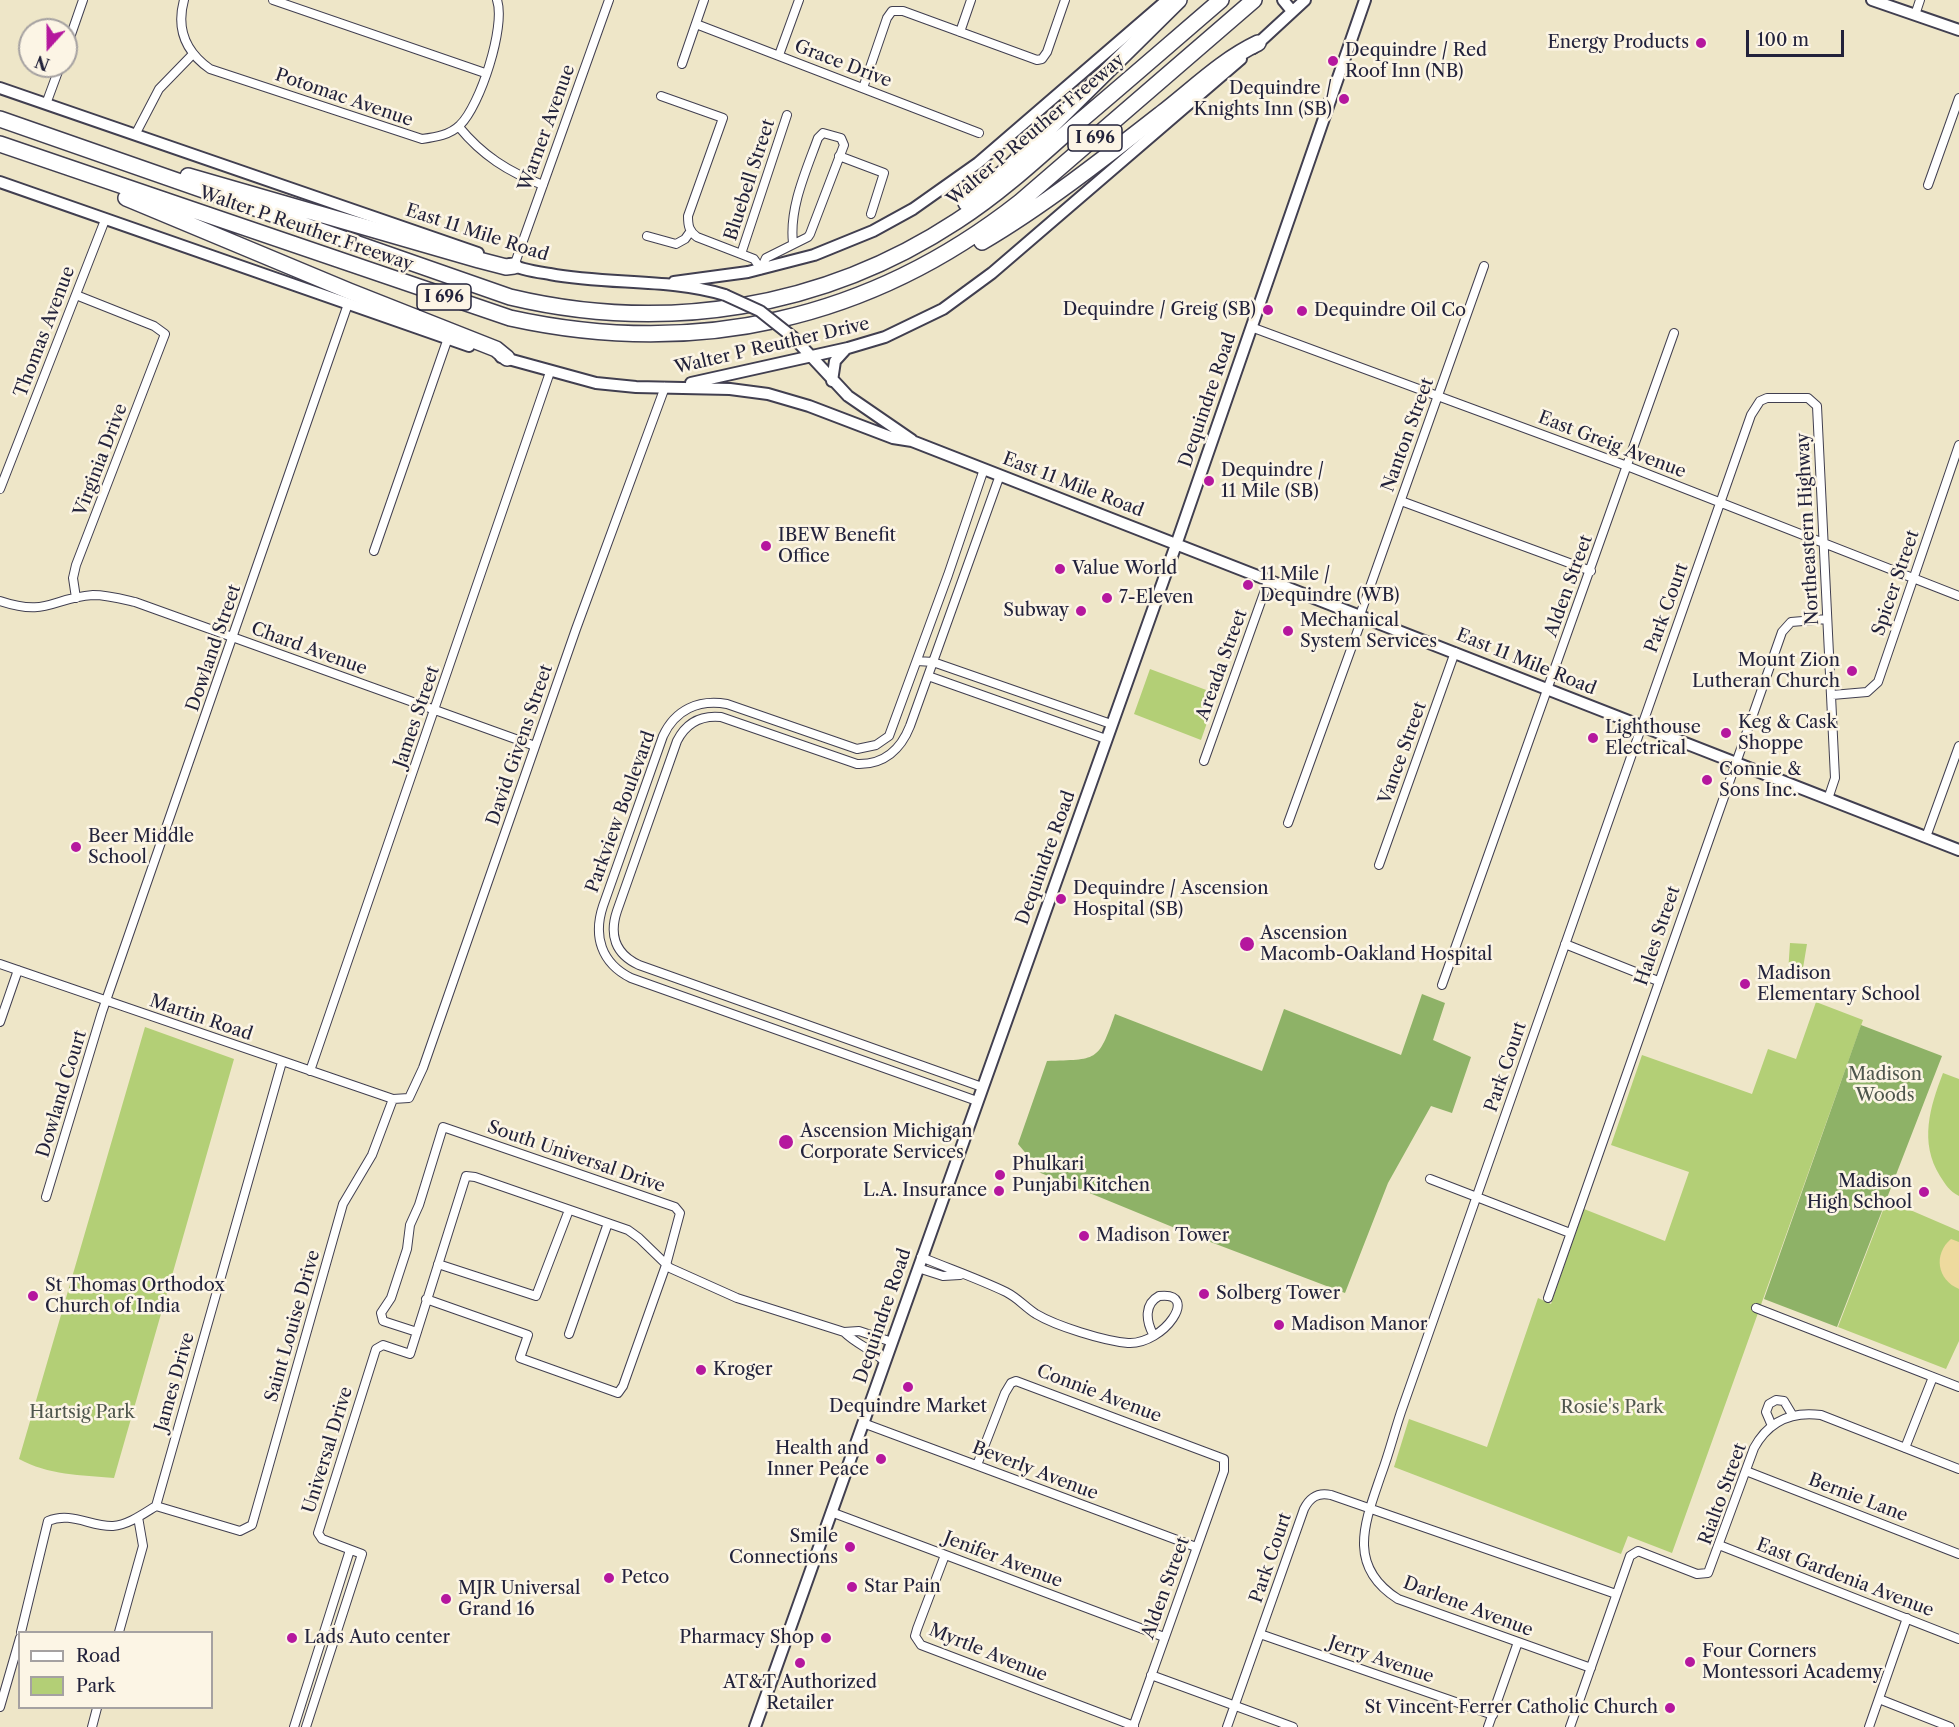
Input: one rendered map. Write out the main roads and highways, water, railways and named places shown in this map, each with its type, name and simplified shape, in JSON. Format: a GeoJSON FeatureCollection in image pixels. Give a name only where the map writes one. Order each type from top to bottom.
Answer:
{"type":"FeatureCollection","features":[{"type":"Feature","properties":{"kind":"highway"},"geometry":{"type":"LineString","coordinates":[[881,264],[957,210],[1010,166],[1179,0]]}},
{"type":"Feature","properties":{"kind":"highway","name":"Walter P Reuther Freeway"},"geometry":{"type":"LineString","coordinates":[[0,119],[464,284],[510,297],[576,310],[668,314],[744,307],[828,285],[881,264],[935,235],[996,193],[1221,0]]}},
{"type":"Feature","properties":{"kind":"highway","name":"Walter P Reuther Freeway"},"geometry":{"type":"LineString","coordinates":[[0,144],[483,310],[543,325],[583,331],[654,335],[747,327],[828,307],[901,279],[986,228],[1020,202],[1254,0]]}},
{"type":"Feature","properties":{"kind":"highway"},"geometry":{"type":"LineString","coordinates":[[927,265],[957,256],[1013,223],[1160,115],[1238,53],[1258,43]]}},
{"type":"Feature","properties":{"kind":"highway"},"geometry":{"type":"LineString","coordinates":[[41,134],[479,260],[506,267],[514,266]]}},
{"type":"Feature","properties":{"kind":"highway"},"geometry":{"type":"LineString","coordinates":[[0,151],[144,205],[359,296],[496,350],[507,358]]}},
{"type":"Feature","properties":{"kind":"main road"},"geometry":{"type":"LineString","coordinates":[[668,284],[683,279],[761,269],[814,255],[899,218],[938,194],[978,163],[1167,0]]}},
{"type":"Feature","properties":{"kind":"main road"},"geometry":{"type":"LineString","coordinates":[[1283,0],[1292,11]]}},
{"type":"Feature","properties":{"kind":"main road","name":"Walter P Reuther Drive"},"geometry":{"type":"LineString","coordinates":[[665,387],[848,348],[913,325],[968,292],[1305,0]]}},
{"type":"Feature","properties":{"kind":"main road"},"geometry":{"type":"LineString","coordinates":[[1358,0],[1358,20]]}},
{"type":"Feature","properties":{"kind":"main road","name":"Dequindre Road"},"geometry":{"type":"LineString","coordinates":[[755,1727],[1177,542],[1365,0]]}},
{"type":"Feature","properties":{"kind":"main road"},"geometry":{"type":"LineString","coordinates":[[1872,0],[1959,30]]}},
{"type":"Feature","properties":{"kind":"main road","name":"East 11 Mile Road"},"geometry":{"type":"LineString","coordinates":[[0,88],[514,266],[586,280],[668,284],[725,295],[760,311],[794,338],[832,381],[867,410],[912,441]]}},
{"type":"Feature","properties":{"kind":"main road","name":"East 11 Mile Road"},"geometry":{"type":"LineString","coordinates":[[0,182],[550,372],[596,383],[730,389],[768,394],[809,406],[893,438],[912,441],[1177,542],[1959,850]]}},
{"type":"Feature","properties":{"kind":"main road"},"geometry":{"type":"LineString","coordinates":[[786,362],[794,348],[794,338]]}},
{"type":"Feature","properties":{"kind":"main road"},"geometry":{"type":"LineString","coordinates":[[832,381],[835,361],[848,348]]}},
{"type":"Feature","properties":{"kind":"place","name":"Energy Products"},"geometry":{"type":"Point","coordinates":[1701,43]}},
{"type":"Feature","properties":{"kind":"place","name":"Dequindre / Red Roof Inn (NB)"},"geometry":{"type":"Point","coordinates":[1333,61]}},
{"type":"Feature","properties":{"kind":"place","name":"Dequindre / Knights Inn (SB)"},"geometry":{"type":"Point","coordinates":[1344,99]}},
{"type":"Feature","properties":{"kind":"place","name":"Dequindre / Greig (SB)"},"geometry":{"type":"Point","coordinates":[1268,310]}},
{"type":"Feature","properties":{"kind":"place","name":"Dequindre Oil Co"},"geometry":{"type":"Point","coordinates":[1302,311]}},
{"type":"Feature","properties":{"kind":"place","name":"Dequindre / 11 Mile (SB)"},"geometry":{"type":"Point","coordinates":[1209,481]}},
{"type":"Feature","properties":{"kind":"place","name":"IBEW Benefit Office"},"geometry":{"type":"Point","coordinates":[766,546]}},
{"type":"Feature","properties":{"kind":"place","name":"Value World"},"geometry":{"type":"Point","coordinates":[1060,569]}},
{"type":"Feature","properties":{"kind":"place","name":"11 Mile / Dequindre (WB)"},"geometry":{"type":"Point","coordinates":[1248,585]}},
{"type":"Feature","properties":{"kind":"place","name":"7-Eleven"},"geometry":{"type":"Point","coordinates":[1107,598]}},
{"type":"Feature","properties":{"kind":"place","name":"Subway"},"geometry":{"type":"Point","coordinates":[1081,611]}},
{"type":"Feature","properties":{"kind":"place","name":"Mechanical System Services"},"geometry":{"type":"Point","coordinates":[1288,631]}},
{"type":"Feature","properties":{"kind":"place","name":"Mount Zion Lutheran Church"},"geometry":{"type":"Point","coordinates":[1852,671]}},
{"type":"Feature","properties":{"kind":"place","name":"Keg & Cask Shoppe"},"geometry":{"type":"Point","coordinates":[1726,733]}},
{"type":"Feature","properties":{"kind":"place","name":"Lighthouse Electrical"},"geometry":{"type":"Point","coordinates":[1593,738]}},
{"type":"Feature","properties":{"kind":"place","name":"Connie & Sons Inc."},"geometry":{"type":"Point","coordinates":[1707,780]}},
{"type":"Feature","properties":{"kind":"place","name":"Beer Middle School"},"geometry":{"type":"Point","coordinates":[76,847]}},
{"type":"Feature","properties":{"kind":"place","name":"Dequindre / Ascension Hospital (SB)"},"geometry":{"type":"Point","coordinates":[1061,899]}},
{"type":"Feature","properties":{"kind":"place","name":"Ascension Macomb-Oakland Hospital"},"geometry":{"type":"Point","coordinates":[1247,944]}},
{"type":"Feature","properties":{"kind":"place","name":"Madison Elementary School"},"geometry":{"type":"Point","coordinates":[1745,984]}},
{"type":"Feature","properties":{"kind":"place","name":"Ascension Michigan Corporate Services"},"geometry":{"type":"Point","coordinates":[786,1142]}},
{"type":"Feature","properties":{"kind":"place","name":"Phulkari Punjabi Kitchen"},"geometry":{"type":"Point","coordinates":[1000,1175]}},
{"type":"Feature","properties":{"kind":"place","name":"L.A. Insurance"},"geometry":{"type":"Point","coordinates":[999,1191]}},
{"type":"Feature","properties":{"kind":"place","name":"Madison High School"},"geometry":{"type":"Point","coordinates":[1924,1192]}},
{"type":"Feature","properties":{"kind":"place","name":"Madison Tower"},"geometry":{"type":"Point","coordinates":[1084,1236]}},
{"type":"Feature","properties":{"kind":"place","name":"Solberg Tower"},"geometry":{"type":"Point","coordinates":[1204,1294]}},
{"type":"Feature","properties":{"kind":"place","name":"St Thomas Orthodox Church of India"},"geometry":{"type":"Point","coordinates":[33,1296]}},
{"type":"Feature","properties":{"kind":"place","name":"Madison Manor"},"geometry":{"type":"Point","coordinates":[1279,1325]}},
{"type":"Feature","properties":{"kind":"place","name":"Kroger"},"geometry":{"type":"Point","coordinates":[701,1370]}},
{"type":"Feature","properties":{"kind":"place","name":"Dequindre Market"},"geometry":{"type":"Point","coordinates":[908,1387]}},
{"type":"Feature","properties":{"kind":"place","name":"Health and Inner Peace"},"geometry":{"type":"Point","coordinates":[881,1459]}},
{"type":"Feature","properties":{"kind":"place","name":"Smile Connections"},"geometry":{"type":"Point","coordinates":[850,1547]}},
{"type":"Feature","properties":{"kind":"place","name":"Petco"},"geometry":{"type":"Point","coordinates":[609,1578]}},
{"type":"Feature","properties":{"kind":"place","name":"Star Pain"},"geometry":{"type":"Point","coordinates":[852,1587]}},
{"type":"Feature","properties":{"kind":"place","name":"MJR Universal Grand 16"},"geometry":{"type":"Point","coordinates":[446,1599]}},
{"type":"Feature","properties":{"kind":"place","name":"Lads Auto center"},"geometry":{"type":"Point","coordinates":[292,1638]}},
{"type":"Feature","properties":{"kind":"place","name":"Pharmacy Shop"},"geometry":{"type":"Point","coordinates":[826,1638]}},
{"type":"Feature","properties":{"kind":"place","name":"Four Corners Montessori Academy"},"geometry":{"type":"Point","coordinates":[1690,1662]}},
{"type":"Feature","properties":{"kind":"place","name":"AT&T Authorized Retailer"},"geometry":{"type":"Point","coordinates":[800,1663]}},
{"type":"Feature","properties":{"kind":"place","name":"St Vincent Ferrer Catholic Church"},"geometry":{"type":"Point","coordinates":[1670,1708]}},
{"type":"Feature","properties":{"kind":"park label","name":"Madison Woods"},"geometry":{"type":"Point","coordinates":[1885,1085]}},
{"type":"Feature","properties":{"kind":"park label","name":"Rosie's Park"},"geometry":{"type":"Point","coordinates":[1612,1408]}},
{"type":"Feature","properties":{"kind":"park label","name":"Hartsig Park"},"geometry":{"type":"Point","coordinates":[82,1413]}}]}
